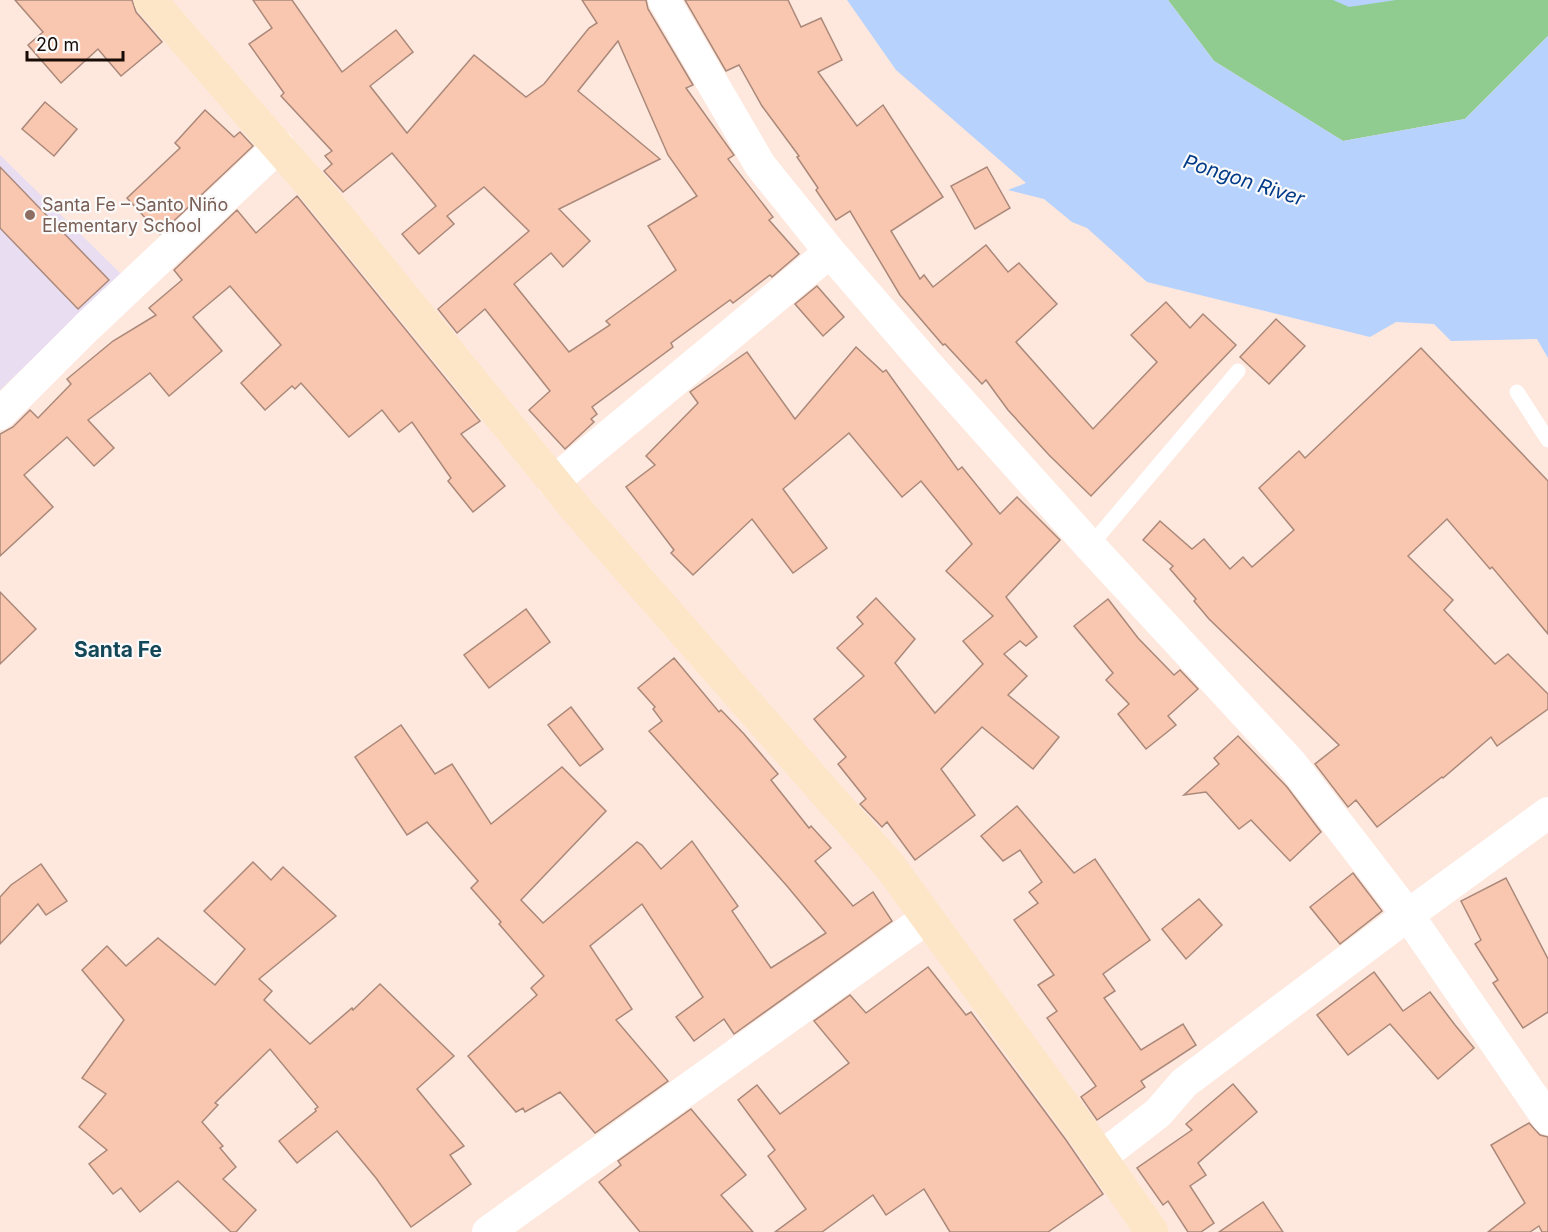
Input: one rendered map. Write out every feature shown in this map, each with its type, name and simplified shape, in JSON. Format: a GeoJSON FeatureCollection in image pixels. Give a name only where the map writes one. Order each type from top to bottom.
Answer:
{"type":"FeatureCollection","features":[{"type":"Feature","properties":{"kind":"street"},"geometry":{"type":"LineString","coordinates":[[150,0],[279,146],[553,482],[889,865],[1152,1232]]}},
{"type":"Feature","properties":{"kind":"street"},"geometry":{"type":"LineString","coordinates":[[664,0],[760,165],[830,252],[926,363],[1090,546],[1291,763],[1408,915],[1548,1119]]}},
{"type":"Feature","properties":{"kind":"street"},"geometry":{"type":"LineString","coordinates":[[0,414],[86,328],[279,146]]}},
{"type":"Feature","properties":{"kind":"street"},"geometry":{"type":"LineString","coordinates":[[553,482],[830,252]]}},
{"type":"Feature","properties":{"kind":"street"},"geometry":{"type":"LineString","coordinates":[[1101,1158],[1158,1113],[1185,1083],[1548,813]]}},
{"type":"Feature","properties":{"kind":"street"},"geometry":{"type":"LineString","coordinates":[[488,1232],[927,918]]}},
{"type":"Feature","properties":{"kind":"lane"},"geometry":{"type":"LineString","coordinates":[[1090,546],[1238,371]]}},
{"type":"Feature","properties":{"kind":"lane"},"geometry":{"type":"LineString","coordinates":[[1517,392],[1548,440]]}},
{"type":"Feature","properties":{"kind":"shaded area","name":"Santa Fe – Santo Niño Elementary School"},"geometry":{"type":"Polygon","coordinates":[[[0,155],[121,274],[0,390],[0,155]]]}},
{"type":"Feature","properties":{"kind":"green space"},"geometry":{"type":"Polygon","coordinates":[[[1168,0],[1548,0],[1548,36],[1465,119],[1343,141],[1214,61],[1168,0]]]}},
{"type":"Feature","properties":{"kind":"water","name":"Pongon River"},"geometry":{"type":"Polygon","coordinates":[[[847,0],[1168,0],[1214,61],[1343,141],[1465,119],[1548,36],[1548,358],[1537,339],[1451,341],[1434,324],[1396,322],[1370,337],[1147,282],[1087,228],[1072,222],[1044,199],[1008,190],[1026,183],[896,70],[847,0]]]}},
{"type":"Feature","properties":{"kind":"water"},"geometry":{"type":"Polygon","coordinates":[[[1333,0],[1396,0],[1349,7],[1333,0]]]}},
{"type":"Feature","properties":{"kind":"building"},"geometry":{"type":"Polygon","coordinates":[[[15,0],[132,0],[136,12],[162,42],[121,76],[98,49],[61,83],[28,45],[43,32],[15,0]]]}},
{"type":"Feature","properties":{"kind":"building"},"geometry":{"type":"Polygon","coordinates":[[[253,0],[292,0],[342,72],[396,30],[413,52],[370,86],[407,133],[474,55],[526,97],[544,84],[589,28],[597,23],[582,0],[646,0],[648,9],[693,85],[686,88],[734,155],[728,159],[773,217],[769,220],[799,254],[772,277],[770,275],[733,303],[730,300],[671,343],[673,347],[592,407],[597,414],[591,419],[594,422],[565,449],[529,410],[550,391],[485,309],[457,333],[438,309],[529,231],[484,187],[447,216],[454,224],[419,254],[402,234],[436,206],[392,153],[343,192],[324,171],[332,164],[325,156],[332,151],[281,96],[284,93],[249,44],[272,28],[253,0]],[[618,41],[578,91],[660,159],[559,209],[590,241],[563,267],[551,253],[514,284],[569,352],[610,325],[606,321],[676,270],[648,226],[697,196],[668,155],[618,41]]]}},
{"type":"Feature","properties":{"kind":"building"},"geometry":{"type":"Polygon","coordinates":[[[685,0],[788,0],[801,27],[821,18],[842,60],[818,72],[857,126],[883,105],[943,197],[891,231],[920,279],[924,275],[933,287],[986,245],[1008,272],[1019,263],[1057,304],[1016,342],[1093,429],[1157,362],[1131,335],[1166,302],[1190,328],[1203,314],[1236,345],[1091,496],[1008,410],[986,380],[982,384],[945,344],[943,345],[900,295],[850,211],[836,220],[816,190],[818,188],[797,157],[799,156],[762,106],[739,65],[726,71],[685,0]]]}},
{"type":"Feature","properties":{"kind":"building"},"geometry":{"type":"Polygon","coordinates":[[[45,102],[77,129],[54,156],[22,129],[45,102]]]}},
{"type":"Feature","properties":{"kind":"building"},"geometry":{"type":"Polygon","coordinates":[[[205,110],[234,137],[240,132],[253,146],[160,234],[127,198],[180,148],[175,143],[205,110]]]}},
{"type":"Feature","properties":{"kind":"building"},"geometry":{"type":"Polygon","coordinates":[[[0,167],[109,280],[78,309],[0,228],[0,167]]]}},
{"type":"Feature","properties":{"kind":"building"},"geometry":{"type":"Polygon","coordinates":[[[987,167],[1010,208],[975,229],[951,186],[987,167]]]}},
{"type":"Feature","properties":{"kind":"building"},"geometry":{"type":"Polygon","coordinates":[[[297,196],[480,421],[461,434],[505,486],[473,512],[448,481],[451,478],[412,422],[399,432],[382,410],[349,437],[301,383],[295,389],[292,386],[265,410],[241,383],[281,345],[230,286],[193,317],[222,351],[169,396],[150,373],[88,420],[114,448],[94,466],[67,437],[24,475],[53,507],[0,556],[0,434],[13,427],[30,410],[38,418],[71,384],[67,379],[113,341],[156,315],[149,308],[182,280],[174,270],[237,210],[256,233],[297,196]]]}},
{"type":"Feature","properties":{"kind":"building"},"geometry":{"type":"Polygon","coordinates":[[[817,286],[844,317],[823,336],[795,304],[817,286]]]}},
{"type":"Feature","properties":{"kind":"building"},"geometry":{"type":"Polygon","coordinates":[[[1276,319],[1305,346],[1269,384],[1240,357],[1276,319]]]}},
{"type":"Feature","properties":{"kind":"building"},"geometry":{"type":"Polygon","coordinates":[[[856,347],[883,372],[886,370],[958,470],[962,467],[1000,514],[1017,497],[1060,540],[1006,597],[1037,637],[1026,646],[1020,641],[1004,654],[1027,676],[1008,695],[1059,737],[1033,769],[982,727],[941,769],[975,815],[915,860],[887,822],[882,827],[860,804],[866,799],[838,764],[846,757],[814,719],[864,676],[837,648],[863,624],[857,617],[876,598],[915,639],[895,663],[935,713],[983,664],[963,641],[993,616],[946,571],[972,544],[921,481],[902,497],[849,433],[783,489],[827,548],[793,573],[752,519],[693,575],[671,553],[674,550],[626,487],[655,465],[646,456],[698,403],[690,392],[747,352],[795,419],[856,347]]]}},
{"type":"Feature","properties":{"kind":"building"},"geometry":{"type":"Polygon","coordinates":[[[1421,348],[1548,481],[1548,634],[1492,567],[1490,569],[1447,519],[1408,556],[1453,600],[1444,610],[1495,664],[1508,654],[1548,694],[1548,709],[1497,746],[1491,737],[1443,778],[1377,827],[1356,800],[1348,807],[1315,764],[1339,745],[1209,619],[1194,601],[1196,599],[1170,569],[1173,566],[1143,540],[1160,521],[1192,549],[1204,539],[1230,569],[1243,557],[1252,567],[1294,530],[1259,488],[1299,451],[1305,458],[1421,348]]]}},
{"type":"Feature","properties":{"kind":"building"},"geometry":{"type":"Polygon","coordinates":[[[0,592],[36,629],[0,664],[0,592]]]}},
{"type":"Feature","properties":{"kind":"building"},"geometry":{"type":"Polygon","coordinates":[[[1108,599],[1138,638],[1174,675],[1180,670],[1198,689],[1168,716],[1176,725],[1146,749],[1118,714],[1129,704],[1106,680],[1113,673],[1074,626],[1108,599]]]}},
{"type":"Feature","properties":{"kind":"building"},"geometry":{"type":"Polygon","coordinates":[[[526,609],[550,642],[489,688],[464,655],[526,609]]]}},
{"type":"Feature","properties":{"kind":"building"},"geometry":{"type":"Polygon","coordinates":[[[674,658],[719,712],[721,710],[744,734],[778,774],[771,780],[809,828],[811,826],[831,848],[815,861],[853,906],[873,892],[892,921],[734,1034],[724,1019],[694,1041],[676,1017],[703,997],[642,904],[590,946],[632,1009],[616,1020],[668,1081],[595,1133],[560,1092],[525,1112],[523,1108],[516,1112],[468,1056],[537,995],[531,988],[544,976],[471,888],[478,881],[427,822],[407,835],[355,757],[401,725],[435,774],[452,764],[491,824],[562,767],[606,811],[521,900],[543,923],[637,842],[661,869],[692,841],[738,906],[732,911],[771,968],[826,933],[649,731],[662,721],[653,709],[655,707],[638,688],[674,658]]]}},
{"type":"Feature","properties":{"kind":"building"},"geometry":{"type":"Polygon","coordinates":[[[571,707],[603,749],[580,766],[548,725],[571,707]]]}},
{"type":"Feature","properties":{"kind":"building"},"geometry":{"type":"Polygon","coordinates":[[[1238,736],[1287,787],[1321,832],[1290,861],[1251,820],[1239,829],[1206,792],[1184,795],[1219,764],[1214,758],[1238,736]]]}},
{"type":"Feature","properties":{"kind":"building"},"geometry":{"type":"Polygon","coordinates":[[[1017,806],[1074,873],[1095,859],[1150,940],[1103,974],[1115,991],[1104,998],[1141,1050],[1183,1024],[1196,1045],[1141,1081],[1145,1087],[1097,1120],[1081,1097],[1096,1086],[1047,1018],[1057,1011],[1038,985],[1054,975],[1014,920],[1038,903],[1029,892],[1042,882],[1020,850],[1003,861],[981,836],[1017,806]]]}},
{"type":"Feature","properties":{"kind":"building"},"geometry":{"type":"Polygon","coordinates":[[[253,862],[271,880],[283,867],[336,916],[259,979],[272,991],[264,1000],[310,1044],[352,1008],[353,1010],[380,984],[454,1056],[417,1089],[464,1146],[450,1155],[471,1184],[411,1227],[376,1178],[337,1131],[297,1163],[279,1141],[318,1107],[270,1049],[215,1103],[218,1105],[202,1122],[223,1146],[220,1148],[236,1167],[223,1179],[256,1210],[236,1232],[231,1232],[178,1181],[140,1212],[121,1188],[113,1194],[89,1164],[107,1150],[79,1127],[106,1094],[82,1078],[124,1020],[82,970],[107,946],[126,966],[158,938],[215,985],[245,949],[204,911],[253,862]]]}},
{"type":"Feature","properties":{"kind":"building"},"geometry":{"type":"Polygon","coordinates":[[[41,864],[67,901],[46,915],[38,904],[0,944],[0,897],[11,885],[41,864]]]}},
{"type":"Feature","properties":{"kind":"building"},"geometry":{"type":"Polygon","coordinates":[[[1353,873],[1382,911],[1340,944],[1310,907],[1353,873]]]}},
{"type":"Feature","properties":{"kind":"building"},"geometry":{"type":"Polygon","coordinates":[[[1506,878],[1548,959],[1548,1012],[1523,1028],[1493,983],[1498,980],[1475,944],[1481,940],[1461,901],[1506,878]]]}},
{"type":"Feature","properties":{"kind":"building"},"geometry":{"type":"Polygon","coordinates":[[[1199,899],[1222,925],[1186,959],[1162,929],[1199,899]]]}},
{"type":"Feature","properties":{"kind":"building"},"geometry":{"type":"Polygon","coordinates":[[[928,967],[966,1015],[971,1012],[1103,1194],[1048,1232],[950,1232],[924,1189],[886,1215],[873,1195],[822,1232],[775,1232],[806,1209],[768,1156],[775,1150],[738,1100],[757,1085],[780,1114],[849,1063],[814,1021],[850,995],[866,1013],[928,967]]]}},
{"type":"Feature","properties":{"kind":"building"},"geometry":{"type":"Polygon","coordinates":[[[1374,972],[1403,1011],[1430,992],[1474,1048],[1438,1079],[1390,1024],[1348,1055],[1317,1015],[1374,972]]]}},
{"type":"Feature","properties":{"kind":"building"},"geometry":{"type":"Polygon","coordinates":[[[1233,1084],[1257,1112],[1198,1163],[1206,1175],[1190,1186],[1214,1223],[1201,1232],[1188,1232],[1168,1201],[1163,1205],[1137,1168],[1192,1130],[1186,1124],[1233,1084]]]}},
{"type":"Feature","properties":{"kind":"building"},"geometry":{"type":"Polygon","coordinates":[[[691,1109],[746,1175],[721,1195],[753,1232],[640,1232],[599,1182],[621,1165],[618,1161],[691,1109]]]}},
{"type":"Feature","properties":{"kind":"building"},"geometry":{"type":"Polygon","coordinates":[[[1529,1123],[1540,1135],[1548,1137],[1548,1232],[1542,1232],[1539,1226],[1530,1232],[1488,1232],[1525,1203],[1491,1145],[1529,1123]]]}},
{"type":"Feature","properties":{"kind":"building"},"geometry":{"type":"Polygon","coordinates":[[[1263,1202],[1283,1232],[1219,1232],[1263,1202]]]}},
{"type":"Feature","properties":{"kind":"place","name":"Santa Fe – Santo Niño Elementary School"},"geometry":{"type":"Point","coordinates":[30,215]}},
{"type":"Feature","properties":{"kind":"district","name":"Santa Fe"},"geometry":{"type":"Point","coordinates":[118,650]}}]}
